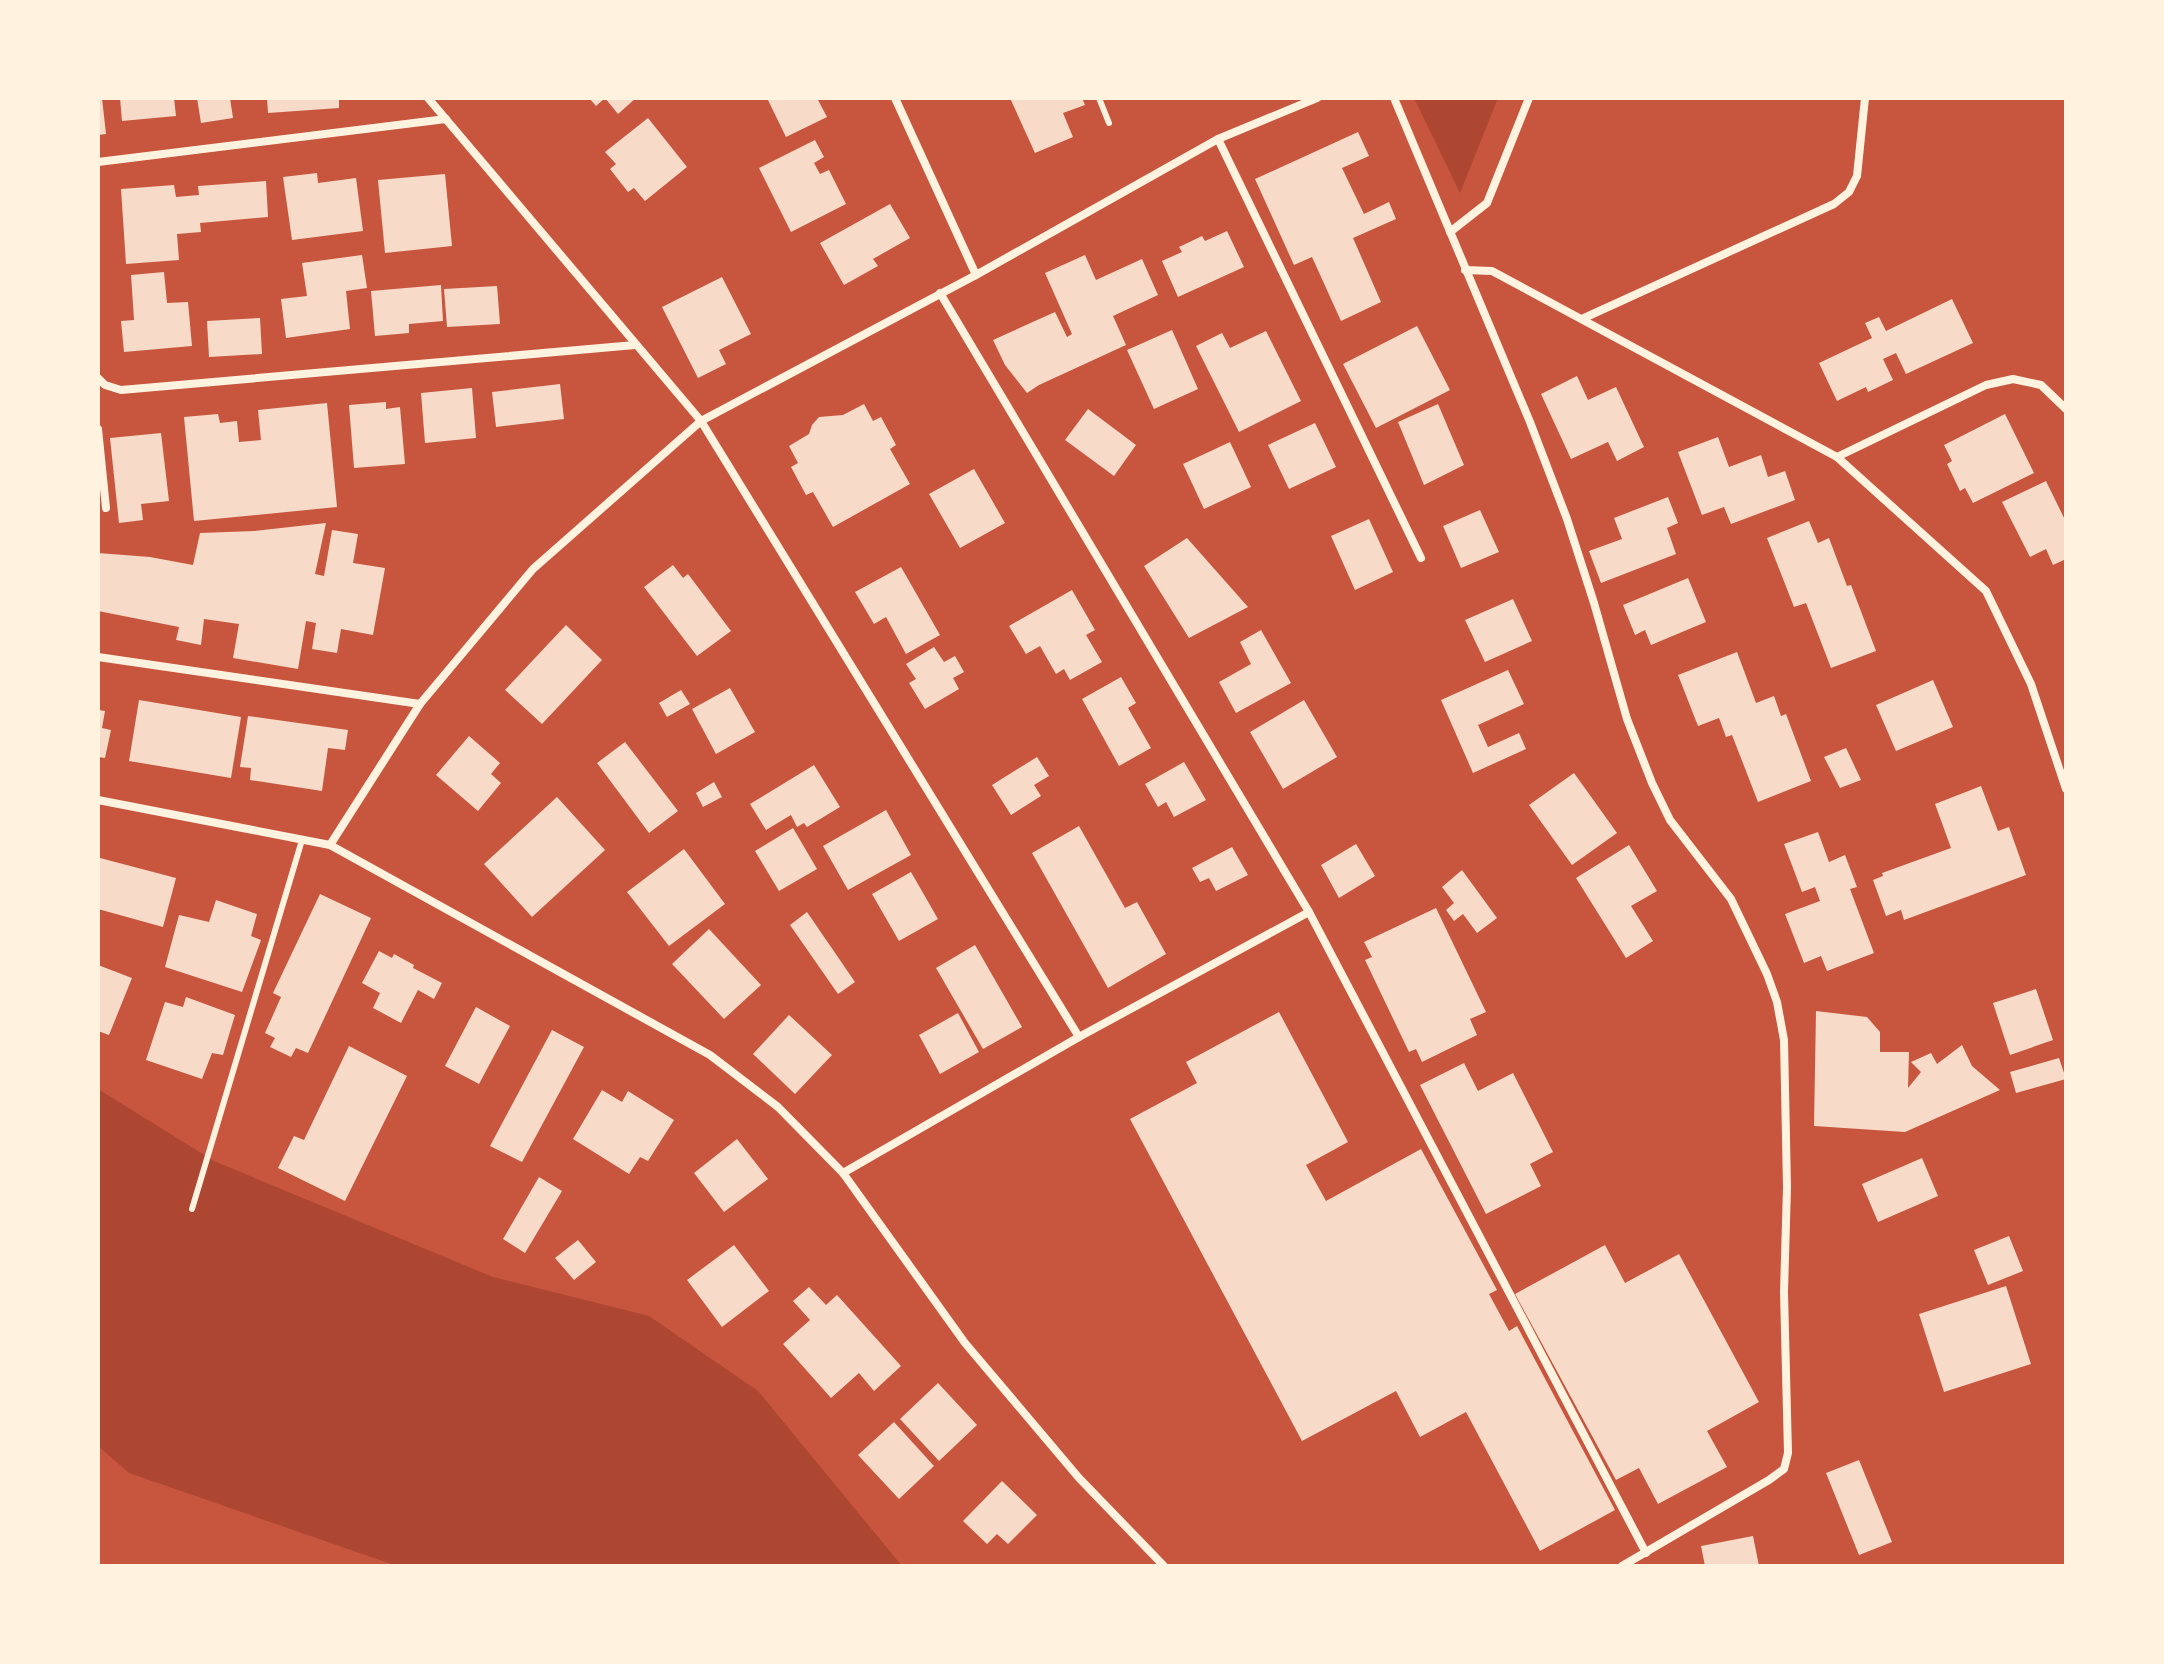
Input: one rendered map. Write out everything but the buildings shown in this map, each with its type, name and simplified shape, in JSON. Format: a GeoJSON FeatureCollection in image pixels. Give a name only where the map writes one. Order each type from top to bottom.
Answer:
{"type":"FeatureCollection","features":[{"type":"Feature","properties":{"kind":"street"},"geometry":{"type":"LineString","coordinates":[[428,98],[701,421],[1079,1037]]}},
{"type":"Feature","properties":{"kind":"street"},"geometry":{"type":"LineString","coordinates":[[895,98],[976,275]]}},
{"type":"Feature","properties":{"kind":"street"},"geometry":{"type":"LineString","coordinates":[[330,845],[420,704],[533,569],[701,421],[976,275],[1218,139],[1317,98]]}},
{"type":"Feature","properties":{"kind":"street"},"geometry":{"type":"LineString","coordinates":[[1394,98],[1530,422],[1567,519],[1627,719],[1652,783],[1670,820],[1731,899],[1767,974],[1777,1002],[1784,1040],[1787,1187],[1784,1292],[1788,1453],[1784,1469],[1622,1566]]}},
{"type":"Feature","properties":{"kind":"street"},"geometry":{"type":"LineString","coordinates":[[1450,232],[1487,203],[1529,98]]}},
{"type":"Feature","properties":{"kind":"street"},"geometry":{"type":"LineString","coordinates":[[1584,318],[1834,204],[1849,192],[1857,176],[1865,98]]}},
{"type":"Feature","properties":{"kind":"street"},"geometry":{"type":"LineString","coordinates":[[98,162],[446,119]]}},
{"type":"Feature","properties":{"kind":"street"},"geometry":{"type":"LineString","coordinates":[[1218,139],[1421,558]]}},
{"type":"Feature","properties":{"kind":"street"},"geometry":{"type":"LineString","coordinates":[[1465,270],[1492,271],[1837,457],[1986,591],[2031,684],[2066,789]]}},
{"type":"Feature","properties":{"kind":"street"},"geometry":{"type":"LineString","coordinates":[[940,293],[1309,912],[1646,1553]]}},
{"type":"Feature","properties":{"kind":"street"},"geometry":{"type":"LineString","coordinates":[[98,378],[105,385],[121,390],[635,345]]}},
{"type":"Feature","properties":{"kind":"street"},"geometry":{"type":"LineString","coordinates":[[1837,457],[1986,385],[2013,379],[2041,385],[2066,409]]}},
{"type":"Feature","properties":{"kind":"street"},"geometry":{"type":"LineString","coordinates":[[98,429],[106,508]]}},
{"type":"Feature","properties":{"kind":"street"},"geometry":{"type":"LineString","coordinates":[[98,657],[420,704]]}},
{"type":"Feature","properties":{"kind":"street"},"geometry":{"type":"LineString","coordinates":[[98,800],[330,845],[710,1055],[778,1107],[843,1173],[965,1343],[1079,1478],[1164,1566]]}},
{"type":"Feature","properties":{"kind":"street"},"geometry":{"type":"LineString","coordinates":[[843,1173],[1079,1037],[1309,912]]}},
{"type":"Feature","properties":{"kind":"lane"},"geometry":{"type":"LineString","coordinates":[[1099,98],[1109,123]]}},
{"type":"Feature","properties":{"kind":"lane"},"geometry":{"type":"LineString","coordinates":[[192,1209],[302,840]]}},
{"type":"Feature","properties":{"kind":"shaded area"},"geometry":{"type":"Polygon","coordinates":[[[1414,98],[1498,98],[1460,193],[1414,98]]]}},
{"type":"Feature","properties":{"kind":"shaded area"},"geometry":{"type":"Polygon","coordinates":[[[98,1089],[214,1161],[493,1277],[649,1316],[758,1391],[902,1566],[397,1566],[129,1473],[98,1446],[98,1089]]]}}]}
